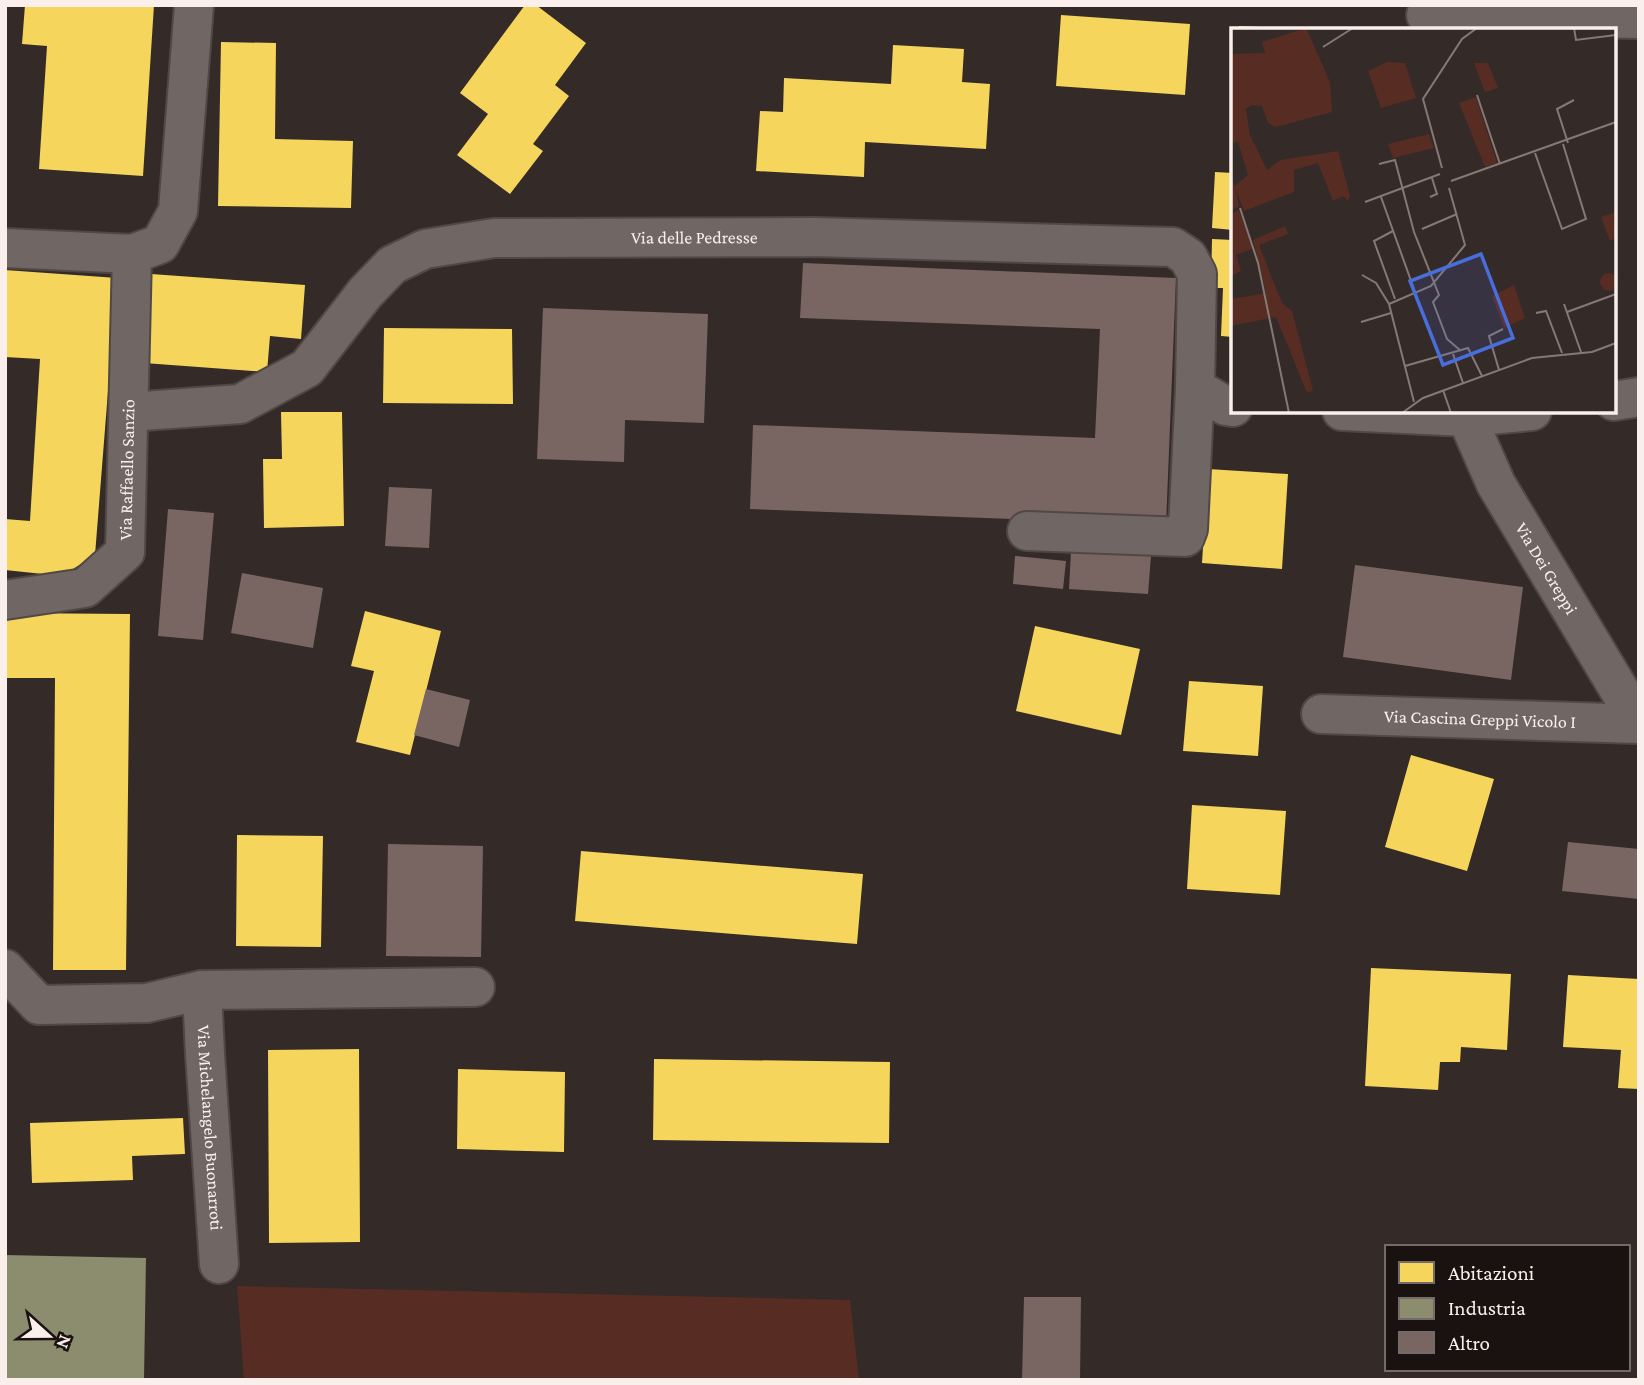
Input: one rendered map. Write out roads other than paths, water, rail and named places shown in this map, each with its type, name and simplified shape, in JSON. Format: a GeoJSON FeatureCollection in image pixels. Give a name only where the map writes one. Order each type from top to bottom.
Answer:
{"type":"FeatureCollection","features":[{"type":"Feature","properties":{"kind":"street"},"geometry":{"type":"LineString","coordinates":[[5,248],[132,254],[160,244],[178,211],[194,5]]}},
{"type":"Feature","properties":{"kind":"street"},"geometry":{"type":"LineString","coordinates":[[1426,17],[1639,19]]}},
{"type":"Feature","properties":{"kind":"street","name":"Via delle Pedresse"},"geometry":{"type":"LineString","coordinates":[[129,412],[240,404],[307,368],[365,293],[392,265],[425,249],[494,238],[813,237],[1173,247],[1188,257],[1197,274],[1195,388],[1188,529],[1185,537],[1027,531]]}},
{"type":"Feature","properties":{"kind":"street","name":"Via Raffaello Sanzio"},"geometry":{"type":"LineString","coordinates":[[5,600],[86,588],[125,552],[132,254]]}},
{"type":"Feature","properties":{"kind":"street"},"geometry":{"type":"LineString","coordinates":[[1195,388],[1231,407]]}},
{"type":"Feature","properties":{"kind":"street"},"geometry":{"type":"LineString","coordinates":[[1616,401],[1639,397]]}},
{"type":"Feature","properties":{"kind":"street"},"geometry":{"type":"LineString","coordinates":[[1425,413],[1488,413]]}},
{"type":"Feature","properties":{"kind":"street","name":"Via Dei Greppi"},"geometry":{"type":"LineString","coordinates":[[1466,414],[1496,484],[1639,724]]}},
{"type":"Feature","properties":{"kind":"street","name":"Via Cascina Greppi Vicolo I"},"geometry":{"type":"LineString","coordinates":[[1321,714],[1639,724]]}},
{"type":"Feature","properties":{"kind":"street"},"geometry":{"type":"LineString","coordinates":[[5,969],[39,1005],[147,1003],[202,990],[475,987]]}},
{"type":"Feature","properties":{"kind":"street","name":"Via Michelangelo Buonarroti"},"geometry":{"type":"LineString","coordinates":[[202,990],[219,1264]]}}]}
